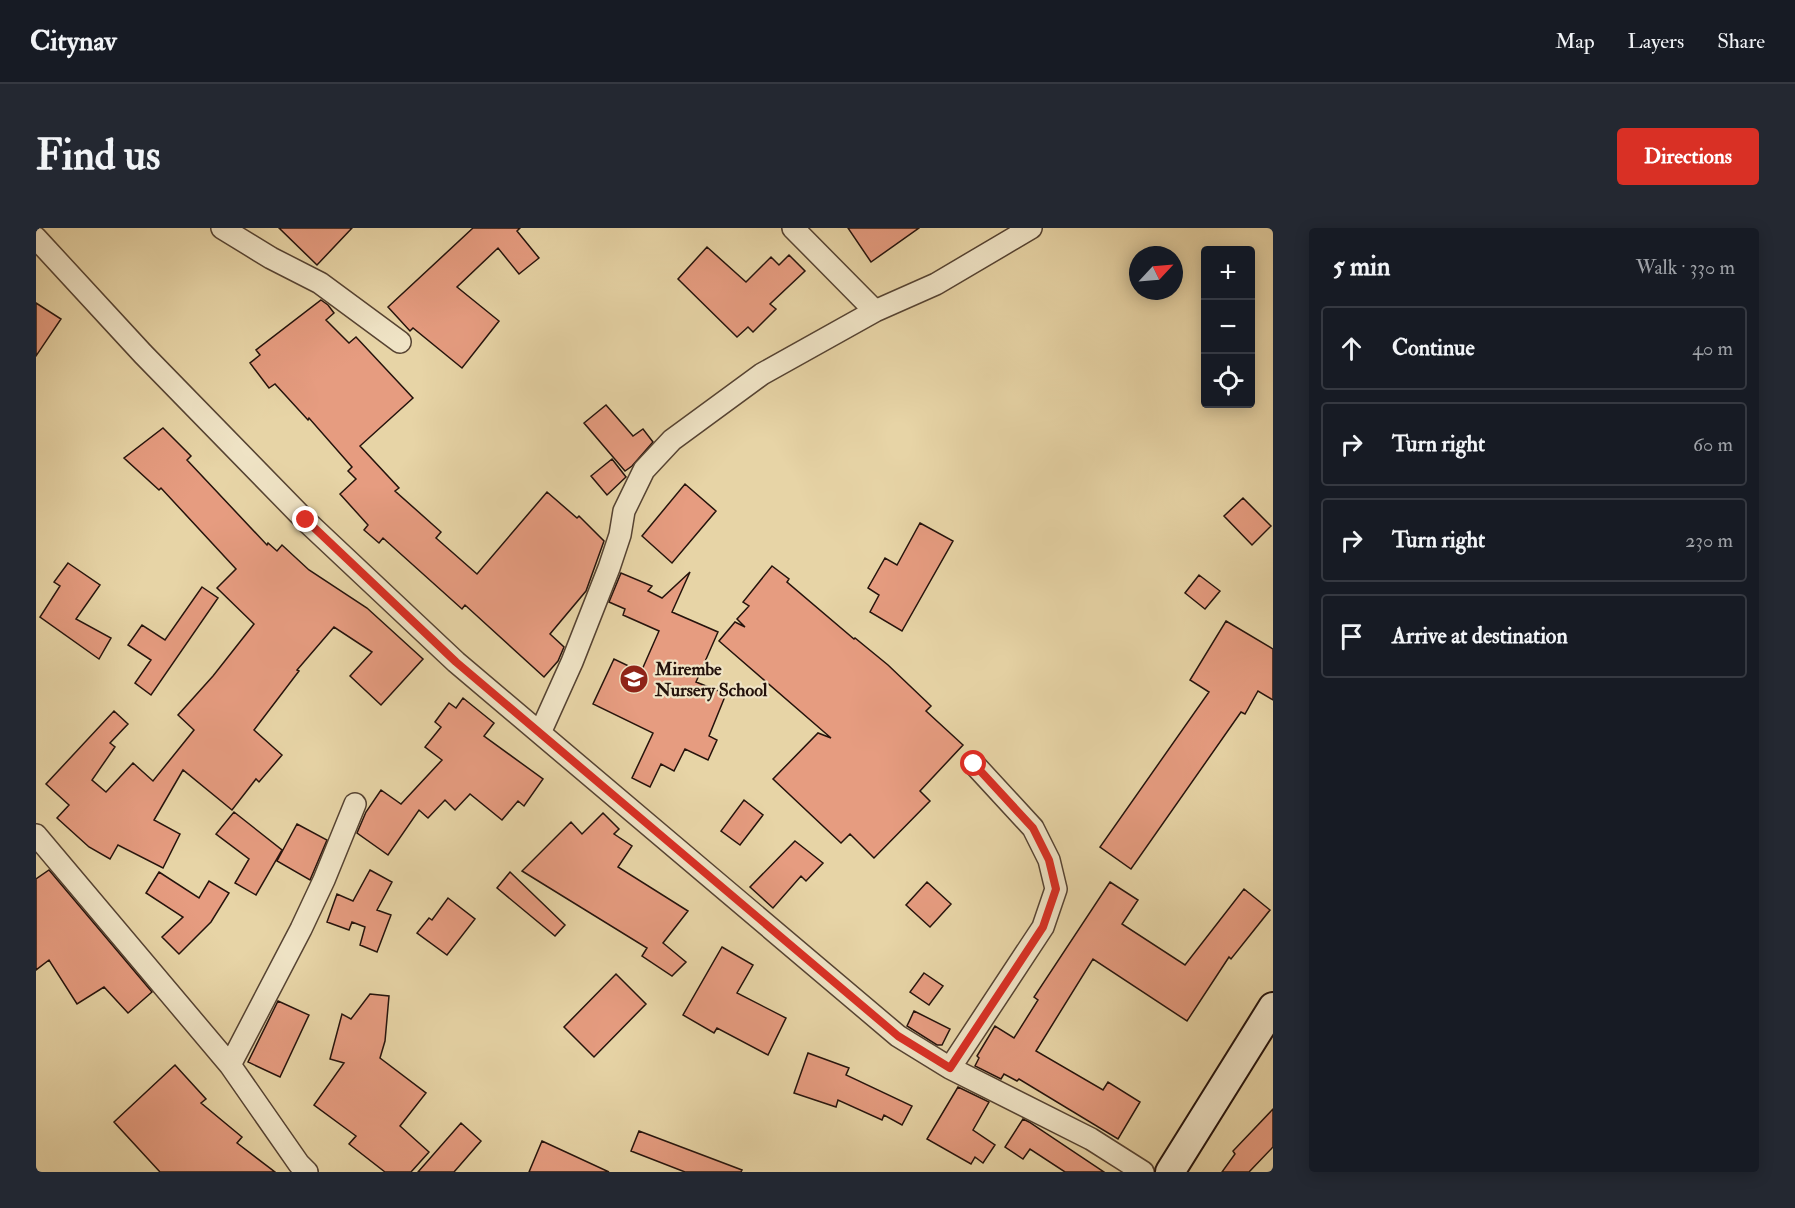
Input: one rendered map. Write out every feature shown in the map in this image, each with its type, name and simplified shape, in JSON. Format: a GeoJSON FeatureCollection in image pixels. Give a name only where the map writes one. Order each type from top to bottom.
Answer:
{"type":"FeatureCollection","features":[{"type":"Feature","properties":{"kind":"main road"},"geometry":{"type":"LineString","coordinates":[[1170,1172],[1273,1007]]}},
{"type":"Feature","properties":{"kind":"street"},"geometry":{"type":"LineString","coordinates":[[222,228],[271,258],[320,283],[400,342]]}},
{"type":"Feature","properties":{"kind":"street"},"geometry":{"type":"LineString","coordinates":[[793,228],[875,311]]}},
{"type":"Feature","properties":{"kind":"street"},"geometry":{"type":"LineString","coordinates":[[540,733],[572,662],[609,568],[620,535],[624,511],[644,470],[672,440],[762,374],[875,311],[936,284],[1031,228]]}},
{"type":"Feature","properties":{"kind":"street"},"geometry":{"type":"LineString","coordinates":[[36,238],[143,354],[306,520],[456,662],[898,1036],[950,1068],[1090,1139],[1143,1172]]}},
{"type":"Feature","properties":{"kind":"street"},"geometry":{"type":"LineString","coordinates":[[950,1068],[1043,927],[1056,889],[1049,860],[1033,828],[974,764]]}},
{"type":"Feature","properties":{"kind":"street"},"geometry":{"type":"LineString","coordinates":[[230,1065],[301,929],[355,804]]}},
{"type":"Feature","properties":{"kind":"street"},"geometry":{"type":"LineString","coordinates":[[36,835],[230,1065],[299,1164],[307,1172]]}},
{"type":"Feature","properties":{"kind":"building"},"geometry":{"type":"Polygon","coordinates":[[[279,228],[352,228],[317,265],[279,228]]]}},
{"type":"Feature","properties":{"kind":"building"},"geometry":{"type":"Polygon","coordinates":[[[473,228],[520,228],[517,231],[539,258],[519,274],[498,248],[457,287],[499,321],[462,368],[413,328],[410,331],[388,307],[473,228]]]}},
{"type":"Feature","properties":{"kind":"building"},"geometry":{"type":"Polygon","coordinates":[[[848,228],[919,228],[871,262],[848,228]]]}},
{"type":"Feature","properties":{"kind":"building"},"geometry":{"type":"Polygon","coordinates":[[[707,247],[746,282],[771,257],[779,265],[789,255],[805,271],[770,304],[776,309],[753,332],[748,327],[737,337],[678,279],[707,247]]]}},
{"type":"Feature","properties":{"kind":"building"},"geometry":{"type":"Polygon","coordinates":[[[321,300],[334,313],[326,320],[349,343],[356,337],[413,398],[360,446],[399,488],[395,491],[441,532],[436,538],[477,574],[547,492],[577,518],[579,516],[604,541],[586,591],[550,634],[564,647],[558,661],[544,677],[465,605],[462,609],[383,538],[379,543],[364,530],[368,525],[340,494],[356,479],[348,471],[352,467],[309,418],[308,420],[275,384],[269,388],[250,363],[260,355],[256,350],[321,300]]]}},
{"type":"Feature","properties":{"kind":"building"},"geometry":{"type":"Polygon","coordinates":[[[36,303],[61,319],[36,356],[36,303]]]}},
{"type":"Feature","properties":{"kind":"building"},"geometry":{"type":"Polygon","coordinates":[[[606,405],[633,436],[643,429],[653,442],[625,471],[584,423],[606,405]]]}},
{"type":"Feature","properties":{"kind":"building"},"geometry":{"type":"Polygon","coordinates":[[[163,428],[191,456],[187,460],[267,545],[268,543],[277,551],[282,545],[309,570],[367,608],[423,659],[381,705],[350,676],[372,652],[334,627],[297,670],[299,671],[254,730],[282,755],[259,782],[256,779],[232,810],[183,770],[154,820],[180,834],[163,868],[118,845],[110,859],[89,847],[57,818],[69,805],[46,784],[114,711],[128,724],[110,743],[115,747],[92,780],[106,792],[133,763],[153,781],[194,730],[178,715],[213,676],[254,624],[217,588],[236,569],[161,488],[159,490],[124,458],[163,428]]]}},
{"type":"Feature","properties":{"kind":"building"},"geometry":{"type":"Polygon","coordinates":[[[612,459],[626,477],[607,495],[591,476],[612,459]]]}},
{"type":"Feature","properties":{"kind":"building"},"geometry":{"type":"Polygon","coordinates":[[[685,484],[716,511],[672,563],[642,536],[685,484]]]}},
{"type":"Feature","properties":{"kind":"building"},"geometry":{"type":"Polygon","coordinates":[[[1243,498],[1271,526],[1252,545],[1224,516],[1243,498]]]}},
{"type":"Feature","properties":{"kind":"building"},"geometry":{"type":"Polygon","coordinates":[[[920,523],[953,541],[902,631],[870,612],[879,595],[868,588],[885,558],[897,565],[920,523]]]}},
{"type":"Feature","properties":{"kind":"building"},"geometry":{"type":"Polygon","coordinates":[[[68,563],[100,585],[76,619],[111,638],[99,659],[40,617],[60,586],[54,582],[68,563]]]}},
{"type":"Feature","properties":{"kind":"building"},"geometry":{"type":"Polygon","coordinates":[[[772,566],[789,579],[787,582],[888,665],[931,706],[926,711],[963,745],[920,791],[930,801],[874,858],[850,834],[841,843],[773,779],[818,733],[831,738],[719,641],[735,622],[745,627],[737,619],[749,606],[743,602],[772,566]]]}},
{"type":"Feature","properties":{"kind":"building"},"geometry":{"type":"Polygon","coordinates":[[[690,572],[672,612],[718,632],[696,682],[726,694],[709,736],[717,740],[708,760],[685,749],[674,771],[661,764],[650,787],[632,778],[653,733],[593,704],[614,659],[641,672],[659,631],[623,615],[625,609],[609,602],[621,573],[652,586],[648,591],[662,598],[690,572]]]}},
{"type":"Feature","properties":{"kind":"building"},"geometry":{"type":"Polygon","coordinates":[[[1199,575],[1220,591],[1205,609],[1185,593],[1199,575]]]}},
{"type":"Feature","properties":{"kind":"building"},"geometry":{"type":"Polygon","coordinates":[[[202,587],[218,598],[151,695],[135,683],[151,660],[128,645],[142,625],[165,640],[202,587]]]}},
{"type":"Feature","properties":{"kind":"building"},"geometry":{"type":"Polygon","coordinates":[[[1226,621],[1273,649],[1273,700],[1258,691],[1245,714],[1241,712],[1131,869],[1100,847],[1209,692],[1190,680],[1226,621]]]}},
{"type":"Feature","properties":{"kind":"building"},"geometry":{"type":"Polygon","coordinates":[[[463,698],[494,723],[484,736],[543,779],[524,806],[518,801],[502,820],[470,794],[455,810],[445,800],[428,818],[419,810],[388,855],[357,833],[366,812],[381,790],[401,804],[442,760],[425,747],[441,727],[435,722],[449,703],[456,708],[463,698]]]}},
{"type":"Feature","properties":{"kind":"building"},"geometry":{"type":"Polygon","coordinates":[[[744,800],[763,815],[740,845],[721,831],[744,800]]]}},
{"type":"Feature","properties":{"kind":"building"},"geometry":{"type":"Polygon","coordinates":[[[234,812],[282,850],[256,895],[235,883],[249,859],[216,834],[234,812]]]}},
{"type":"Feature","properties":{"kind":"building"},"geometry":{"type":"Polygon","coordinates":[[[603,813],[619,829],[614,834],[632,846],[618,867],[688,911],[663,943],[686,962],[672,976],[642,956],[647,948],[522,871],[571,822],[582,834],[603,813]]]}},
{"type":"Feature","properties":{"kind":"building"},"geometry":{"type":"Polygon","coordinates":[[[297,824],[327,840],[310,880],[277,861],[297,824]]]}},
{"type":"Feature","properties":{"kind":"building"},"geometry":{"type":"Polygon","coordinates":[[[795,841],[823,863],[806,881],[801,876],[773,908],[750,887],[795,841]]]}},
{"type":"Feature","properties":{"kind":"building"},"geometry":{"type":"Polygon","coordinates":[[[49,870],[152,992],[128,1013],[104,987],[77,1004],[49,960],[36,970],[36,879],[49,870]]]}},
{"type":"Feature","properties":{"kind":"building"},"geometry":{"type":"Polygon","coordinates":[[[370,870],[392,882],[377,910],[391,915],[377,952],[360,945],[365,927],[352,922],[349,930],[327,922],[337,894],[353,901],[370,870]]]}},
{"type":"Feature","properties":{"kind":"building"},"geometry":{"type":"Polygon","coordinates":[[[159,872],[199,898],[209,881],[229,893],[211,922],[179,954],[162,937],[183,917],[146,893],[159,872]]]}},
{"type":"Feature","properties":{"kind":"building"},"geometry":{"type":"Polygon","coordinates":[[[510,872],[565,925],[555,936],[497,888],[510,872]]]}},
{"type":"Feature","properties":{"kind":"building"},"geometry":{"type":"Polygon","coordinates":[[[927,882],[951,904],[930,927],[906,905],[927,882]]]}},
{"type":"Feature","properties":{"kind":"building"},"geometry":{"type":"Polygon","coordinates":[[[1110,882],[1138,900],[1122,924],[1185,965],[1244,889],[1270,910],[1231,959],[1229,957],[1187,1021],[1093,959],[1036,1051],[1103,1090],[1108,1082],[1140,1102],[1118,1139],[1019,1079],[1017,1081],[1004,1074],[1001,1079],[975,1066],[979,1058],[977,1056],[995,1026],[1014,1038],[1038,1000],[1034,997],[1110,882]]]}},
{"type":"Feature","properties":{"kind":"building"},"geometry":{"type":"Polygon","coordinates":[[[448,898],[475,919],[447,955],[417,933],[429,918],[432,920],[448,898]]]}},
{"type":"Feature","properties":{"kind":"building"},"geometry":{"type":"Polygon","coordinates":[[[722,947],[753,965],[737,993],[786,1018],[768,1055],[717,1028],[714,1033],[683,1015],[722,947]]]}},
{"type":"Feature","properties":{"kind":"building"},"geometry":{"type":"Polygon","coordinates":[[[924,973],[943,986],[929,1005],[910,992],[924,973]]]}},
{"type":"Feature","properties":{"kind":"building"},"geometry":{"type":"Polygon","coordinates":[[[616,974],[646,1004],[594,1057],[564,1027],[616,974]]]}},
{"type":"Feature","properties":{"kind":"building"},"geometry":{"type":"Polygon","coordinates":[[[370,994],[389,996],[385,1041],[380,1058],[426,1093],[400,1126],[429,1152],[411,1172],[385,1172],[349,1144],[356,1136],[314,1105],[344,1063],[330,1059],[342,1014],[351,1019],[370,994]]]}},
{"type":"Feature","properties":{"kind":"building"},"geometry":{"type":"Polygon","coordinates":[[[278,1001],[309,1015],[280,1077],[248,1062],[278,1001]]]}},
{"type":"Feature","properties":{"kind":"building"},"geometry":{"type":"Polygon","coordinates":[[[914,1011],[950,1029],[942,1045],[937,1045],[907,1026],[914,1011]]]}},
{"type":"Feature","properties":{"kind":"building"},"geometry":{"type":"Polygon","coordinates":[[[808,1053],[849,1068],[846,1075],[912,1106],[902,1125],[884,1115],[882,1120],[838,1100],[836,1107],[794,1093],[808,1053]]]}},
{"type":"Feature","properties":{"kind":"building"},"geometry":{"type":"Polygon","coordinates":[[[175,1065],[206,1099],[201,1103],[242,1137],[237,1143],[275,1172],[160,1172],[114,1122],[175,1065]]]}},
{"type":"Feature","properties":{"kind":"building"},"geometry":{"type":"Polygon","coordinates":[[[958,1087],[989,1102],[973,1130],[995,1145],[983,1163],[975,1157],[971,1164],[927,1139],[958,1087]]]}},
{"type":"Feature","properties":{"kind":"building"},"geometry":{"type":"Polygon","coordinates":[[[1273,1109],[1273,1147],[1249,1172],[1222,1172],[1235,1154],[1233,1151],[1273,1109]]]}},
{"type":"Feature","properties":{"kind":"building"},"geometry":{"type":"Polygon","coordinates":[[[1023,1119],[1104,1172],[1065,1172],[1030,1149],[1023,1159],[1005,1147],[1023,1119]]]}},
{"type":"Feature","properties":{"kind":"building"},"geometry":{"type":"Polygon","coordinates":[[[461,1123],[481,1141],[454,1172],[418,1172],[461,1123]]]}},
{"type":"Feature","properties":{"kind":"building"},"geometry":{"type":"Polygon","coordinates":[[[639,1131],[742,1170],[741,1172],[685,1172],[631,1151],[639,1131]]]}},
{"type":"Feature","properties":{"kind":"building"},"geometry":{"type":"Polygon","coordinates":[[[542,1141],[609,1172],[529,1172],[542,1141]]]}},
{"type":"Feature","properties":{"kind":"place","name":"Mirembe Nursery School"},"geometry":{"type":"Point","coordinates":[634,679]}},
{"type":"Feature","properties":{"kind":"route"},"geometry":{"type":"LineString","coordinates":[[306,520],[456,662],[898,1036],[950,1068],[1043,927],[1056,889],[1049,860],[1033,828],[974,764]]}}]}
